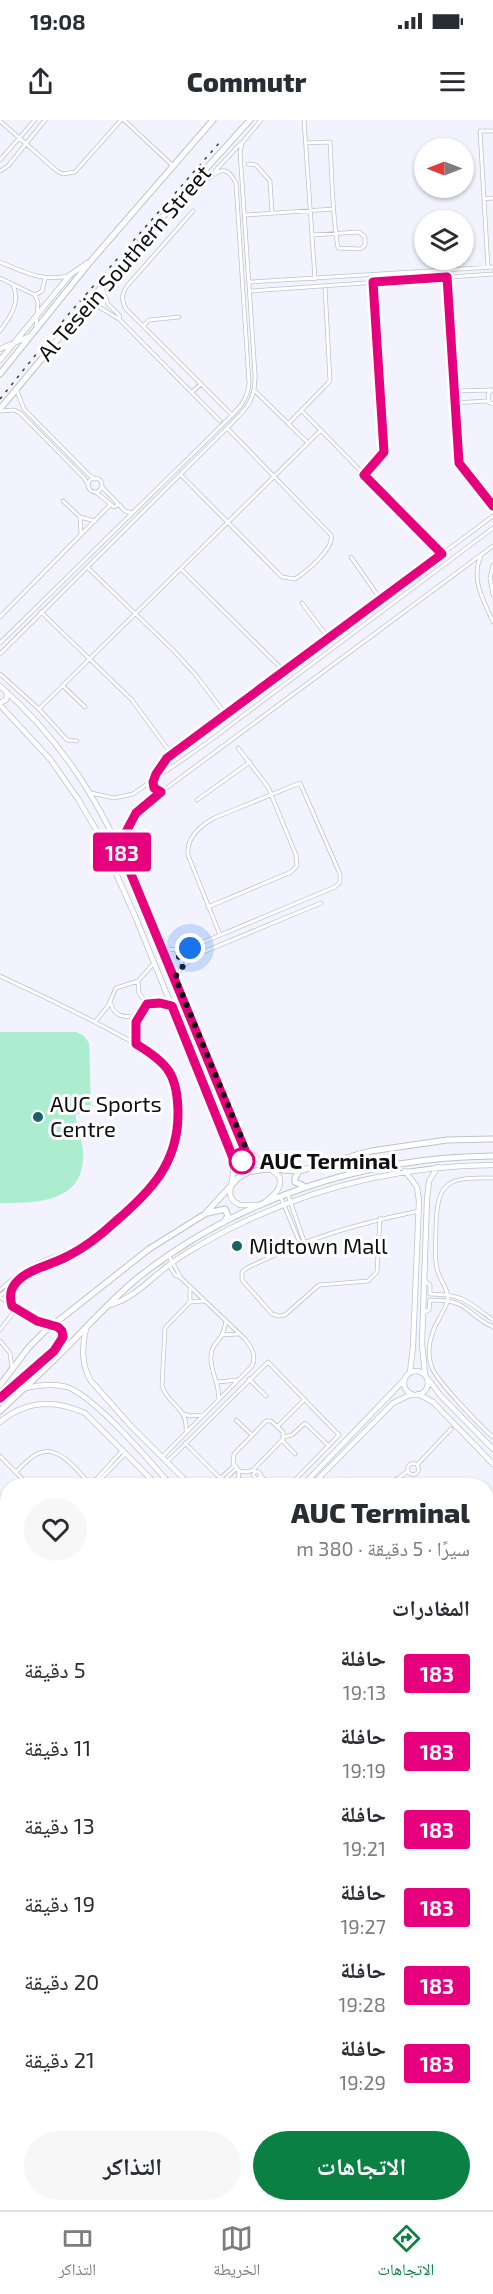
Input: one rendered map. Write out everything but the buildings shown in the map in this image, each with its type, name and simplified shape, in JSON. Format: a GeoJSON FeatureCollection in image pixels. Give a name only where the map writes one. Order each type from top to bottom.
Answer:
{"type":"FeatureCollection","features":[{"type":"Feature","properties":{"kind":"main road","name":"Al Tesein Southern Street"},"geometry":{"type":"LineString","coordinates":[[0,374],[90,262],[213,120]]}},
{"type":"Feature","properties":{"kind":"main road","name":"Al Tesein Southern Street"},"geometry":{"type":"LineString","coordinates":[[0,410],[102,286],[250,120]]}},
{"type":"Feature","properties":{"kind":"main road"},"geometry":{"type":"LineString","coordinates":[[0,1385],[29,1347],[52,1326],[148,1249],[205,1214],[238,1178],[248,1172],[260,1169],[299,1171],[380,1150],[447,1140],[493,1139]]}},
{"type":"Feature","properties":{"kind":"main road"},"geometry":{"type":"LineString","coordinates":[[0,1411],[58,1356],[106,1305],[169,1256],[223,1224],[262,1204],[307,1186],[392,1165],[440,1158],[493,1156]]}},
{"type":"Feature","properties":{"kind":"main road"},"geometry":{"type":"LineString","coordinates":[[392,1165],[394,1173]]}},
{"type":"Feature","properties":{"kind":"main road"},"geometry":{"type":"LineString","coordinates":[[299,1171],[295,1182],[307,1186]]}},
{"type":"Feature","properties":{"kind":"main road"},"geometry":{"type":"LineString","coordinates":[[205,1214],[225,1209],[228,1216],[223,1224]]}},
{"type":"Feature","properties":{"kind":"main road"},"geometry":{"type":"LineString","coordinates":[[0,1398],[37,1368],[58,1346],[63,1334],[58,1327],[52,1326]]}},
{"type":"Feature","properties":{"kind":"street"},"geometry":{"type":"LineString","coordinates":[[0,160],[35,120]]}},
{"type":"Feature","properties":{"kind":"street"},"geometry":{"type":"LineString","coordinates":[[0,171],[8,165],[45,120]]}},
{"type":"Feature","properties":{"kind":"street"},"geometry":{"type":"LineString","coordinates":[[0,121],[57,171],[69,174],[75,172],[122,120],[172,165]]}},
{"type":"Feature","properties":{"kind":"street"},"geometry":{"type":"LineString","coordinates":[[183,194],[201,185],[261,120]]}},
{"type":"Feature","properties":{"kind":"street"},"geometry":{"type":"LineString","coordinates":[[304,120],[315,279]]}},
{"type":"Feature","properties":{"kind":"street"},"geometry":{"type":"LineString","coordinates":[[488,267],[480,131],[493,131]]}},
{"type":"Feature","properties":{"kind":"street"},"geometry":{"type":"LineString","coordinates":[[306,143],[330,142],[336,234],[339,249],[361,249],[365,246],[363,233],[336,234],[312,236]]}},
{"type":"Feature","properties":{"kind":"street"},"geometry":{"type":"LineString","coordinates":[[0,654],[181,475],[249,404],[255,391],[254,348],[240,152],[242,143]]}},
{"type":"Feature","properties":{"kind":"street"},"geometry":{"type":"LineString","coordinates":[[248,164],[256,165],[270,181],[272,213]]}},
{"type":"Feature","properties":{"kind":"street"},"geometry":{"type":"LineString","coordinates":[[0,643],[232,415],[242,404],[248,392],[237,191],[234,180],[228,173],[222,170],[213,172]]}},
{"type":"Feature","properties":{"kind":"street"},"geometry":{"type":"LineString","coordinates":[[237,191],[244,191]]}},
{"type":"Feature","properties":{"kind":"street"},"geometry":{"type":"LineString","coordinates":[[484,199],[493,198]]}},
{"type":"Feature","properties":{"kind":"street"},"geometry":{"type":"LineString","coordinates":[[245,215],[334,209]]}},
{"type":"Feature","properties":{"kind":"street"},"geometry":{"type":"LineString","coordinates":[[194,211],[125,289],[122,297],[124,306],[232,415]]}},
{"type":"Feature","properties":{"kind":"street"},"geometry":{"type":"LineString","coordinates":[[0,262],[45,279],[70,275]]}},
{"type":"Feature","properties":{"kind":"street"},"geometry":{"type":"LineString","coordinates":[[0,360],[70,275],[90,262]]}},
{"type":"Feature","properties":{"kind":"street"},"geometry":{"type":"LineString","coordinates":[[474,268],[493,267]]}},
{"type":"Feature","properties":{"kind":"street"},"geometry":{"type":"LineString","coordinates":[[250,282],[450,270]]}},
{"type":"Feature","properties":{"kind":"street"},"geometry":{"type":"LineString","coordinates":[[464,270],[465,276]]}},
{"type":"Feature","properties":{"kind":"street"},"geometry":{"type":"LineString","coordinates":[[251,291],[493,274]]}},
{"type":"Feature","properties":{"kind":"street"},"geometry":{"type":"LineString","coordinates":[[350,277],[351,284]]}},
{"type":"Feature","properties":{"kind":"street"},"geometry":{"type":"LineString","coordinates":[[447,277],[459,463],[493,506]]}},
{"type":"Feature","properties":{"kind":"street"},"geometry":{"type":"LineString","coordinates":[[0,278],[35,295],[38,303],[34,333],[0,349]]}},
{"type":"Feature","properties":{"kind":"street"},"geometry":{"type":"LineString","coordinates":[[35,295],[42,291],[45,279]]}},
{"type":"Feature","properties":{"kind":"street"},"geometry":{"type":"LineString","coordinates":[[268,282],[269,290]]}},
{"type":"Feature","properties":{"kind":"street"},"geometry":{"type":"LineString","coordinates":[[364,475],[384,452],[373,282]]}},
{"type":"Feature","properties":{"kind":"street"},"geometry":{"type":"LineString","coordinates":[[0,331],[16,303],[16,293],[12,283]]}},
{"type":"Feature","properties":{"kind":"street"},"geometry":{"type":"LineString","coordinates":[[102,286],[108,304],[120,316],[119,319]]}},
{"type":"Feature","properties":{"kind":"street"},"geometry":{"type":"LineString","coordinates":[[289,423],[330,381],[325,286]]}},
{"type":"Feature","properties":{"kind":"street"},"geometry":{"type":"LineString","coordinates":[[74,319],[85,319],[93,310],[99,308],[119,319],[220,421]]}},
{"type":"Feature","properties":{"kind":"street"},"geometry":{"type":"LineString","coordinates":[[143,326],[149,320],[179,317]]}},
{"type":"Feature","properties":{"kind":"street"},"geometry":{"type":"LineString","coordinates":[[247,348],[254,348]]}},
{"type":"Feature","properties":{"kind":"street"},"geometry":{"type":"LineString","coordinates":[[192,392],[201,384]]}},
{"type":"Feature","properties":{"kind":"street"},"geometry":{"type":"LineString","coordinates":[[16,389],[24,409],[88,474],[99,480],[125,511],[132,513]]}},
{"type":"Feature","properties":{"kind":"street"},"geometry":{"type":"LineString","coordinates":[[454,391],[492,390]]}},
{"type":"Feature","properties":{"kind":"street"},"geometry":{"type":"LineString","coordinates":[[455,403],[492,403],[488,394],[492,390]]}},
{"type":"Feature","properties":{"kind":"street"},"geometry":{"type":"LineString","coordinates":[[255,391],[307,442]]}},
{"type":"Feature","properties":{"kind":"street"},"geometry":{"type":"LineString","coordinates":[[0,410],[14,410],[20,413],[84,478],[92,491],[114,507],[119,504]]}},
{"type":"Feature","properties":{"kind":"street"},"geometry":{"type":"LineString","coordinates":[[301,410],[442,554]]}},
{"type":"Feature","properties":{"kind":"street"},"geometry":{"type":"LineString","coordinates":[[181,475],[284,578],[294,579],[315,563],[331,544],[332,537],[227,428]]}},
{"type":"Feature","properties":{"kind":"street"},"geometry":{"type":"LineString","coordinates":[[39,709],[321,430]]}},
{"type":"Feature","properties":{"kind":"street"},"geometry":{"type":"LineString","coordinates":[[203,442],[208,447]]}},
{"type":"Feature","properties":{"kind":"street"},"geometry":{"type":"LineString","coordinates":[[199,447],[203,451]]}},
{"type":"Feature","properties":{"kind":"street"},"geometry":{"type":"LineString","coordinates":[[89,486],[91,480],[95,479]]}},
{"type":"Feature","properties":{"kind":"street"},"geometry":{"type":"LineString","coordinates":[[96,492],[102,485]]}},
{"type":"Feature","properties":{"kind":"street"},"geometry":{"type":"LineString","coordinates":[[63,501],[80,518],[95,521]]}},
{"type":"Feature","properties":{"kind":"street"},"geometry":{"type":"LineString","coordinates":[[0,617],[111,505]]}},
{"type":"Feature","properties":{"kind":"street"},"geometry":{"type":"LineString","coordinates":[[161,792],[154,788],[154,780],[161,765],[174,752],[493,516]]}},
{"type":"Feature","properties":{"kind":"street"},"geometry":{"type":"LineString","coordinates":[[80,518],[81,535]]}},
{"type":"Feature","properties":{"kind":"street"},"geometry":{"type":"LineString","coordinates":[[91,793],[114,798],[133,794],[208,742],[493,528]]}},
{"type":"Feature","properties":{"kind":"street"},"geometry":{"type":"LineString","coordinates":[[107,537],[112,542]]}},
{"type":"Feature","properties":{"kind":"street"},"geometry":{"type":"LineString","coordinates":[[102,541],[108,546]]}},
{"type":"Feature","properties":{"kind":"street"},"geometry":{"type":"LineString","coordinates":[[119,845],[136,813],[161,792],[493,546]]}},
{"type":"Feature","properties":{"kind":"street"},"geometry":{"type":"LineString","coordinates":[[482,554],[476,574],[493,622]]}},
{"type":"Feature","properties":{"kind":"street"},"geometry":{"type":"LineString","coordinates":[[351,557],[381,600]]}},
{"type":"Feature","properties":{"kind":"street"},"geometry":{"type":"LineString","coordinates":[[493,565],[490,579],[493,596]]}},
{"type":"Feature","properties":{"kind":"street"},"geometry":{"type":"LineString","coordinates":[[87,567],[181,658],[226,715]]}},
{"type":"Feature","properties":{"kind":"street"},"geometry":{"type":"LineString","coordinates":[[181,569],[285,672]]}},
{"type":"Feature","properties":{"kind":"street"},"geometry":{"type":"LineString","coordinates":[[302,603],[329,639]]}},
{"type":"Feature","properties":{"kind":"street"},"geometry":{"type":"LineString","coordinates":[[41,612],[132,700],[166,748],[174,752]]}},
{"type":"Feature","properties":{"kind":"street"},"geometry":{"type":"LineString","coordinates":[[0,674],[39,709],[67,741],[77,741]]}},
{"type":"Feature","properties":{"kind":"street"},"geometry":{"type":"LineString","coordinates":[[0,686],[29,713],[62,751],[91,793],[119,845],[246,1149],[247,1155],[244,1160],[237,1161],[233,1158]]}},
{"type":"Feature","properties":{"kind":"street"},"geometry":{"type":"LineString","coordinates":[[63,686],[85,707]]}},
{"type":"Feature","properties":{"kind":"street"},"geometry":{"type":"LineString","coordinates":[[7,692],[6,700],[0,704],[60,772],[98,833],[172,1006],[233,1158],[233,1176],[229,1195],[236,1204],[243,1206],[262,1204],[280,1187],[279,1176],[246,1149]]}},
{"type":"Feature","properties":{"kind":"street"},"geometry":{"type":"LineString","coordinates":[[17,722],[19,714],[29,713]]}},
{"type":"Feature","properties":{"kind":"street"},"geometry":{"type":"LineString","coordinates":[[208,907],[291,872],[297,866],[296,855],[271,794],[238,748]]}},
{"type":"Feature","properties":{"kind":"street"},"geometry":{"type":"LineString","coordinates":[[197,800],[250,762]]}},
{"type":"Feature","properties":{"kind":"street"},"geometry":{"type":"LineString","coordinates":[[164,949],[190,948],[337,886],[340,874],[300,783],[214,818],[192,837],[188,855],[220,935]]}},
{"type":"Feature","properties":{"kind":"street"},"geometry":{"type":"LineString","coordinates":[[300,902],[304,910]]}},
{"type":"Feature","properties":{"kind":"street"},"geometry":{"type":"LineString","coordinates":[[175,977],[183,966],[196,956],[321,903]]}},
{"type":"Feature","properties":{"kind":"street"},"geometry":{"type":"LineString","coordinates":[[292,905],[296,913]]}},
{"type":"Feature","properties":{"kind":"street"},"geometry":{"type":"LineString","coordinates":[[240,927],[244,936]]}},
{"type":"Feature","properties":{"kind":"street"},"geometry":{"type":"LineString","coordinates":[[176,950],[183,966]]}},
{"type":"Feature","properties":{"kind":"street"},"geometry":{"type":"LineString","coordinates":[[95,1022],[110,1002],[116,988],[138,981],[154,963]]}},
{"type":"Feature","properties":{"kind":"street"},"geometry":{"type":"LineString","coordinates":[[0,976],[136,1044],[162,1061],[173,1080],[178,1114],[173,1147],[164,1170],[148,1193],[102,1234],[80,1250],[30,1274],[15,1283],[0,1297],[37,1321],[52,1326]]}},
{"type":"Feature","properties":{"kind":"street"},"geometry":{"type":"LineString","coordinates":[[138,981],[139,993],[147,1004]]}},
{"type":"Feature","properties":{"kind":"street"},"geometry":{"type":"LineString","coordinates":[[110,1002],[112,1010],[118,1015],[138,1017]]}},
{"type":"Feature","properties":{"kind":"street"},"geometry":{"type":"LineString","coordinates":[[147,1004],[160,1003],[172,1006]]}},
{"type":"Feature","properties":{"kind":"street"},"geometry":{"type":"LineString","coordinates":[[136,1044],[135,1027],[138,1017],[147,1004]]}},
{"type":"Feature","properties":{"kind":"street"},"geometry":{"type":"LineString","coordinates":[[106,1305],[124,1300],[171,1263],[235,1226],[287,1203],[340,1186],[394,1173],[438,1167],[493,1165]]}},
{"type":"Feature","properties":{"kind":"street"},"geometry":{"type":"LineString","coordinates":[[319,1478],[393,1403],[426,1390],[422,1357],[429,1185],[430,1178],[438,1167]]}},
{"type":"Feature","properties":{"kind":"street"},"geometry":{"type":"LineString","coordinates":[[310,1478],[410,1372],[419,1210],[417,1187],[405,1171]]}},
{"type":"Feature","properties":{"kind":"street"},"geometry":{"type":"LineString","coordinates":[[493,1178],[457,1180],[448,1185],[439,1195],[436,1260],[438,1274],[448,1294],[448,1300],[432,1333],[430,1349],[432,1366],[442,1382],[493,1437]]}},
{"type":"Feature","properties":{"kind":"street"},"geometry":{"type":"LineString","coordinates":[[287,1194],[288,1215],[302,1242]]}},
{"type":"Feature","properties":{"kind":"street"},"geometry":{"type":"LineString","coordinates":[[281,1196],[293,1212],[302,1242]]}},
{"type":"Feature","properties":{"kind":"street"},"geometry":{"type":"LineString","coordinates":[[380,1218],[378,1262],[373,1278],[364,1282],[319,1285],[285,1314],[275,1316],[246,1287],[241,1277],[242,1272],[256,1263],[302,1242],[380,1218],[419,1210]]}},
{"type":"Feature","properties":{"kind":"street"},"geometry":{"type":"LineString","coordinates":[[288,1215],[293,1212]]}},
{"type":"Feature","properties":{"kind":"street"},"geometry":{"type":"LineString","coordinates":[[0,1290],[33,1266],[58,1255],[80,1250]]}},
{"type":"Feature","properties":{"kind":"street"},"geometry":{"type":"LineString","coordinates":[[162,1457],[252,1366],[254,1356],[240,1334],[190,1286],[175,1275],[169,1256]]}},
{"type":"Feature","properties":{"kind":"street"},"geometry":{"type":"LineString","coordinates":[[424,1312],[429,1310],[430,1300],[430,1285],[425,1281]]}},
{"type":"Feature","properties":{"kind":"street"},"geometry":{"type":"LineString","coordinates":[[0,1330],[14,1308],[11,1293],[15,1283]]}},
{"type":"Feature","properties":{"kind":"street"},"geometry":{"type":"LineString","coordinates":[[190,1286],[190,1302]]}},
{"type":"Feature","properties":{"kind":"street"},"geometry":{"type":"LineString","coordinates":[[430,1294],[448,1294],[468,1300],[493,1320]]}},
{"type":"Feature","properties":{"kind":"street"},"geometry":{"type":"LineString","coordinates":[[430,1300],[448,1300],[465,1306],[493,1328]]}},
{"type":"Feature","properties":{"kind":"street"},"geometry":{"type":"LineString","coordinates":[[204,1414],[190,1416],[184,1414],[163,1391],[161,1382],[165,1328],[190,1302],[205,1301]]}},
{"type":"Feature","properties":{"kind":"street"},"geometry":{"type":"LineString","coordinates":[[218,1400],[218,1382],[211,1366],[211,1356],[213,1346],[222,1335],[226,1321]]}},
{"type":"Feature","properties":{"kind":"street"},"geometry":{"type":"LineString","coordinates":[[86,1325],[83,1359],[86,1373],[97,1391],[183,1478]]}},
{"type":"Feature","properties":{"kind":"street"},"geometry":{"type":"LineString","coordinates":[[222,1335],[240,1334]]}},
{"type":"Feature","properties":{"kind":"street"},"geometry":{"type":"LineString","coordinates":[[0,1341],[11,1357],[11,1372]]}},
{"type":"Feature","properties":{"kind":"street"},"geometry":{"type":"LineString","coordinates":[[167,1462],[268,1362],[339,1435],[297,1478]]}},
{"type":"Feature","properties":{"kind":"street"},"geometry":{"type":"LineString","coordinates":[[410,1372],[418,1371],[426,1376],[440,1395],[493,1449]]}},
{"type":"Feature","properties":{"kind":"street"},"geometry":{"type":"LineString","coordinates":[[405,1379],[406,1388],[433,1402],[493,1464]]}},
{"type":"Feature","properties":{"kind":"street"},"geometry":{"type":"LineString","coordinates":[[218,1382],[238,1380]]}},
{"type":"Feature","properties":{"kind":"street"},"geometry":{"type":"LineString","coordinates":[[249,1380],[266,1396]]}},
{"type":"Feature","properties":{"kind":"street"},"geometry":{"type":"LineString","coordinates":[[23,1389],[56,1385],[77,1392],[121,1431],[165,1478]]}},
{"type":"Feature","properties":{"kind":"street"},"geometry":{"type":"LineString","coordinates":[[88,1400],[97,1391]]}},
{"type":"Feature","properties":{"kind":"street"},"geometry":{"type":"LineString","coordinates":[[278,1427],[304,1400]]}},
{"type":"Feature","properties":{"kind":"street"},"geometry":{"type":"LineString","coordinates":[[0,1422],[28,1406],[52,1402],[85,1413],[151,1478]]}},
{"type":"Feature","properties":{"kind":"street"},"geometry":{"type":"LineString","coordinates":[[184,1414],[186,1432]]}},
{"type":"Feature","properties":{"kind":"street"},"geometry":{"type":"LineString","coordinates":[[236,1420],[252,1435]]}},
{"type":"Feature","properties":{"kind":"street"},"geometry":{"type":"LineString","coordinates":[[237,1478],[234,1454],[266,1421],[271,1421],[283,1432],[283,1438],[294,1454]]}},
{"type":"Feature","properties":{"kind":"street"},"geometry":{"type":"LineString","coordinates":[[236,1468],[247,1473],[254,1471],[260,1472],[261,1476],[255,1478],[254,1471],[283,1438],[292,1435],[305,1423],[329,1446]]}},
{"type":"Feature","properties":{"kind":"street"},"geometry":{"type":"LineString","coordinates":[[408,1471],[415,1474],[418,1470],[417,1465],[451,1429]]}},
{"type":"Feature","properties":{"kind":"street"},"geometry":{"type":"LineString","coordinates":[[114,1439],[121,1431]]}},
{"type":"Feature","properties":{"kind":"street"},"geometry":{"type":"LineString","coordinates":[[185,1443],[219,1478]]}},
{"type":"Feature","properties":{"kind":"street"},"geometry":{"type":"LineString","coordinates":[[16,1472],[37,1454],[49,1451],[61,1455],[85,1478]]}},
{"type":"Feature","properties":{"kind":"street"},"geometry":{"type":"LineString","coordinates":[[99,1478],[125,1451]]}},
{"type":"Feature","properties":{"kind":"street"},"geometry":{"type":"LineString","coordinates":[[0,1456],[22,1478]]}},
{"type":"Feature","properties":{"kind":"street"},"geometry":{"type":"LineString","coordinates":[[399,1478],[408,1471],[410,1464],[417,1465]]}},
{"type":"Feature","properties":{"kind":"street"},"geometry":{"type":"LineString","coordinates":[[224,1478],[236,1468]]}},
{"type":"Feature","properties":{"kind":"green space","name":"AUC Sports Centre"},"geometry":{"type":"Polygon","coordinates":[[[0,1032],[76,1032],[84,1036],[89,1043],[91,1105],[84,1105],[84,1114],[76,1114],[83,1151],[82,1168],[77,1181],[68,1190],[44,1200],[0,1203],[0,1032]]]}},
{"type":"Feature","properties":{"kind":"railway"},"geometry":{"type":"LineString","coordinates":[[0,399],[67,316],[221,141]]}},
{"type":"Feature","properties":{"kind":"bus line","name":"183"},"geometry":{"type":"LineString","coordinates":[[0,1398],[37,1368],[54,1351],[63,1337],[58,1327],[27,1317],[12,1306],[11,1293],[15,1283],[38,1269],[80,1250],[102,1234],[148,1193],[159,1179],[171,1154],[178,1122],[178,1106],[171,1073],[162,1061],[136,1044],[136,1022],[147,1004],[160,1003],[172,1006],[233,1158],[242,1161],[247,1155],[164,949],[119,845],[130,820],[161,792],[154,788],[153,782],[167,758],[442,554],[364,475],[384,452],[373,282],[447,277],[459,463],[493,506]]}},
{"type":"Feature","properties":{"kind":"place","name":"AUC Sports Centre"},"geometry":{"type":"Point","coordinates":[38,1117]}},
{"type":"Feature","properties":{"kind":"place","name":"AUC Terminal"},"geometry":{"type":"Point","coordinates":[242,1161]}},
{"type":"Feature","properties":{"kind":"place","name":"Midtown Mall"},"geometry":{"type":"Point","coordinates":[237,1246]}},
{"type":"Feature","properties":{"kind":"route"},"geometry":{"type":"LineString","coordinates":[[190,948],[176,950],[183,966],[175,977],[246,1149],[247,1155],[242,1161]]}}]}
